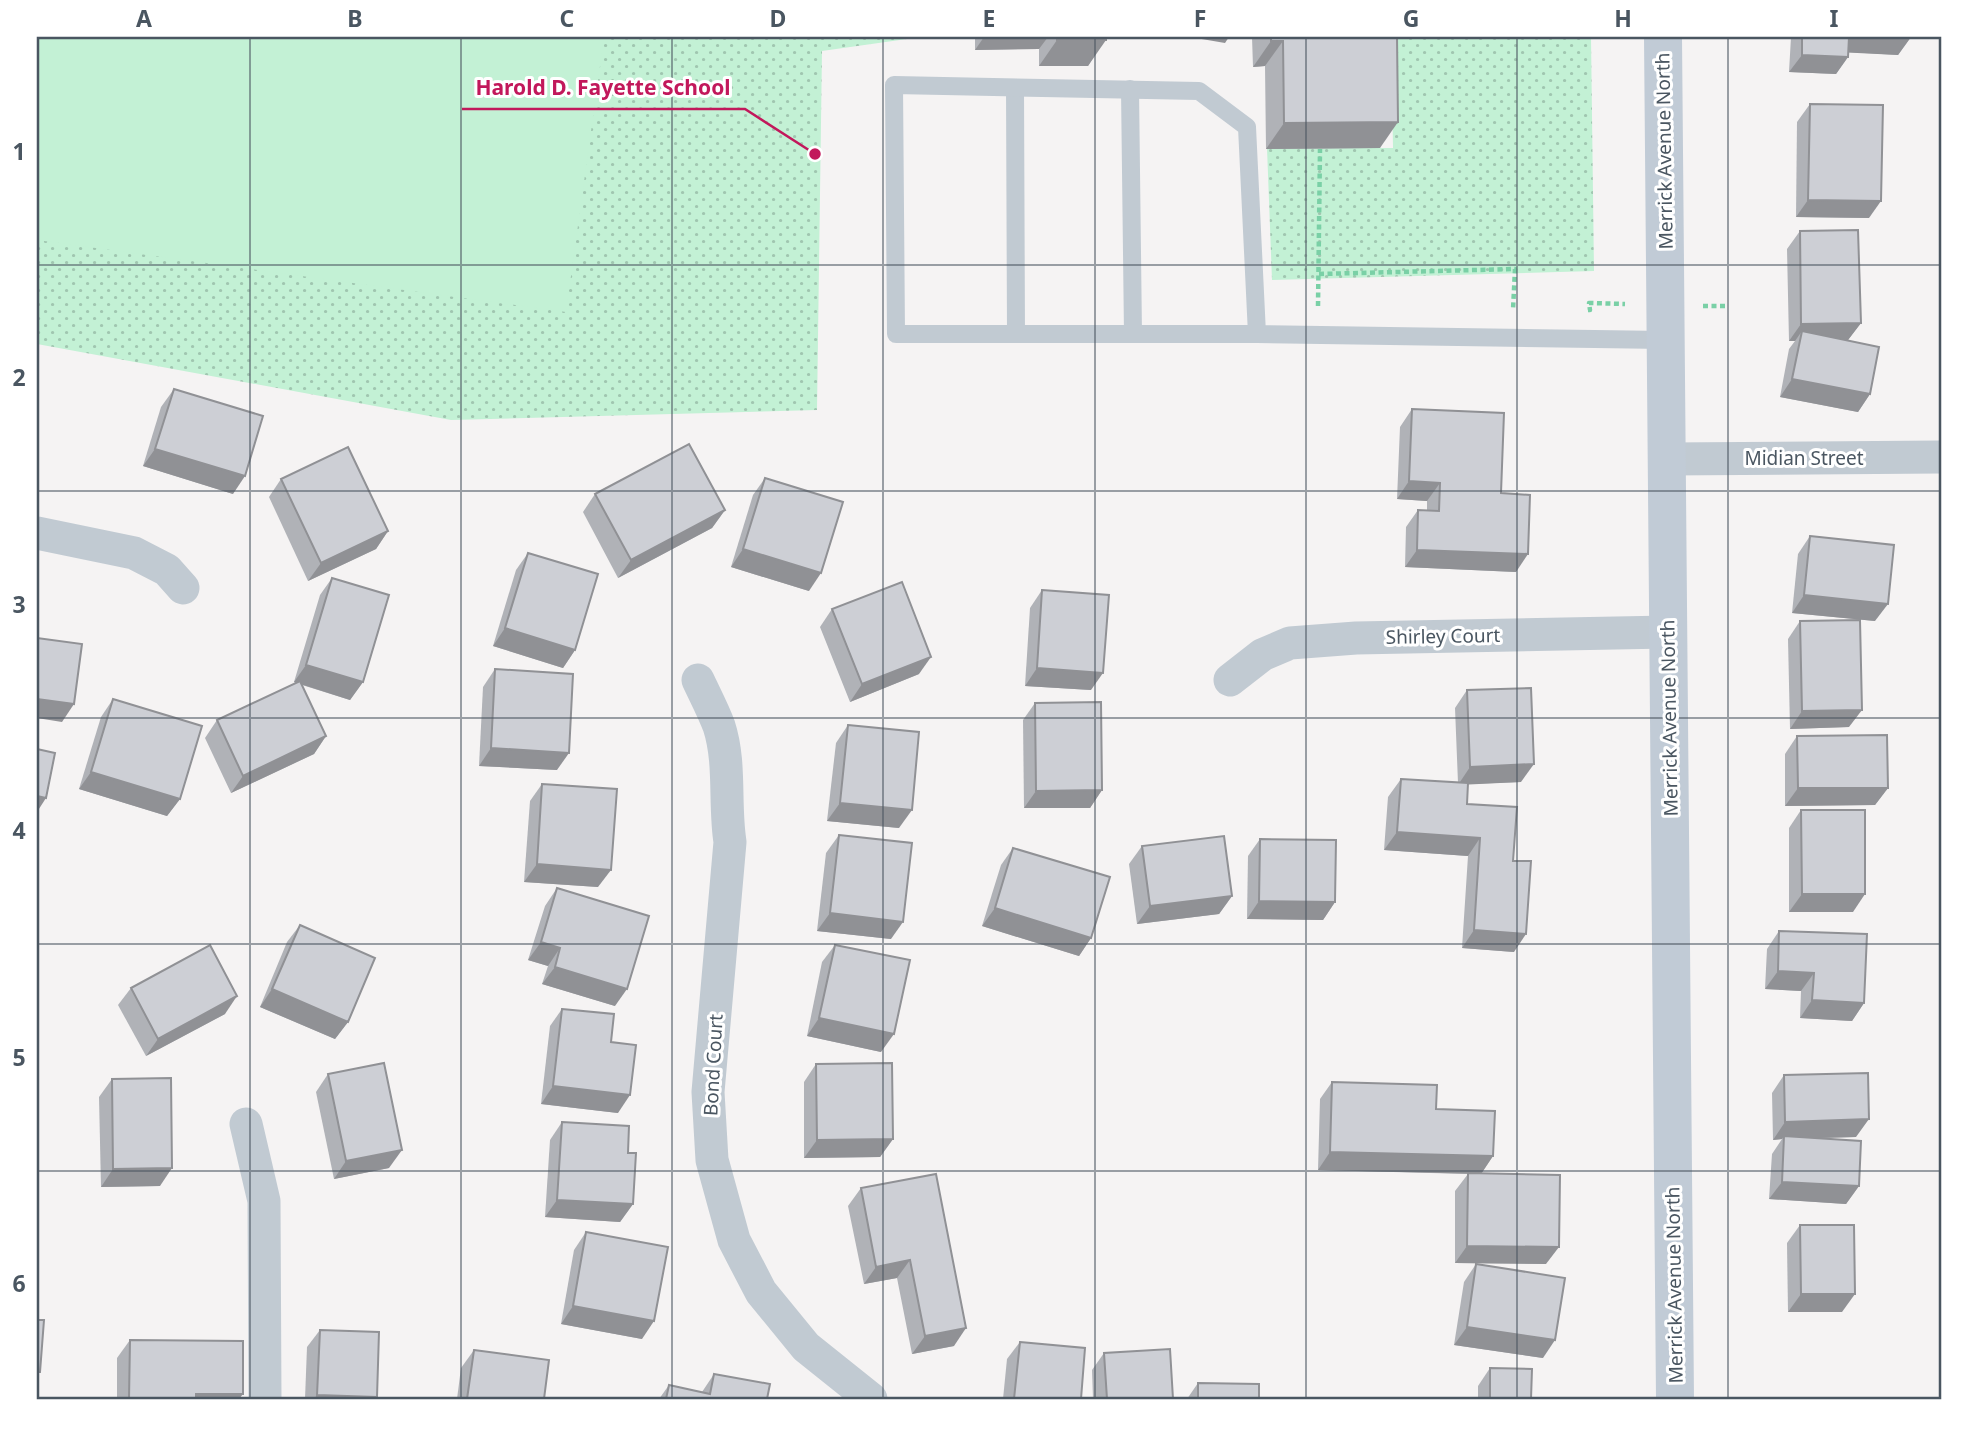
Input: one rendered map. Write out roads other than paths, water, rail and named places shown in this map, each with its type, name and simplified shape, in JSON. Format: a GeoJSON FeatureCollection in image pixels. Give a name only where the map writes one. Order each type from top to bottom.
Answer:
{"type":"FeatureCollection","features":[{"type":"Feature","properties":{"kind":"main road","name":"Merrick Avenue North"},"geometry":{"type":"LineString","coordinates":[[1663,37],[1675,1399]]}},
{"type":"Feature","properties":{"kind":"street","name":"Midian Street"},"geometry":{"type":"LineString","coordinates":[[1667,459],[1941,457]]}},
{"type":"Feature","properties":{"kind":"street"},"geometry":{"type":"LineString","coordinates":[[37,533],[134,554],[167,570],[183,588]]}},
{"type":"Feature","properties":{"kind":"street","name":"Shirley Court"},"geometry":{"type":"LineString","coordinates":[[1230,680],[1262,655],[1290,643],[1356,638],[1668,632]]}},
{"type":"Feature","properties":{"kind":"street","name":"Bond Court"},"geometry":{"type":"LineString","coordinates":[[698,680],[719,727],[727,766],[727,823],[730,842],[708,1092],[712,1160],[734,1241],[761,1292],[806,1347],[871,1399]]}},
{"type":"Feature","properties":{"kind":"street"},"geometry":{"type":"LineString","coordinates":[[246,1124],[264,1202],[265,1399]]}},
{"type":"Feature","properties":{"kind":"lane"},"geometry":{"type":"LineString","coordinates":[[1257,334],[1247,127],[1199,91],[894,85],[896,334],[1257,334],[1665,323]]}},
{"type":"Feature","properties":{"kind":"lane"},"geometry":{"type":"LineString","coordinates":[[1015,88],[1016,334]]}},
{"type":"Feature","properties":{"kind":"lane"},"geometry":{"type":"LineString","coordinates":[[1130,89],[1133,334]]}},
{"type":"Feature","properties":{"kind":"place","name":"Harold D. Fayette School"},"geometry":{"type":"Point","coordinates":[815,154]}}]}
